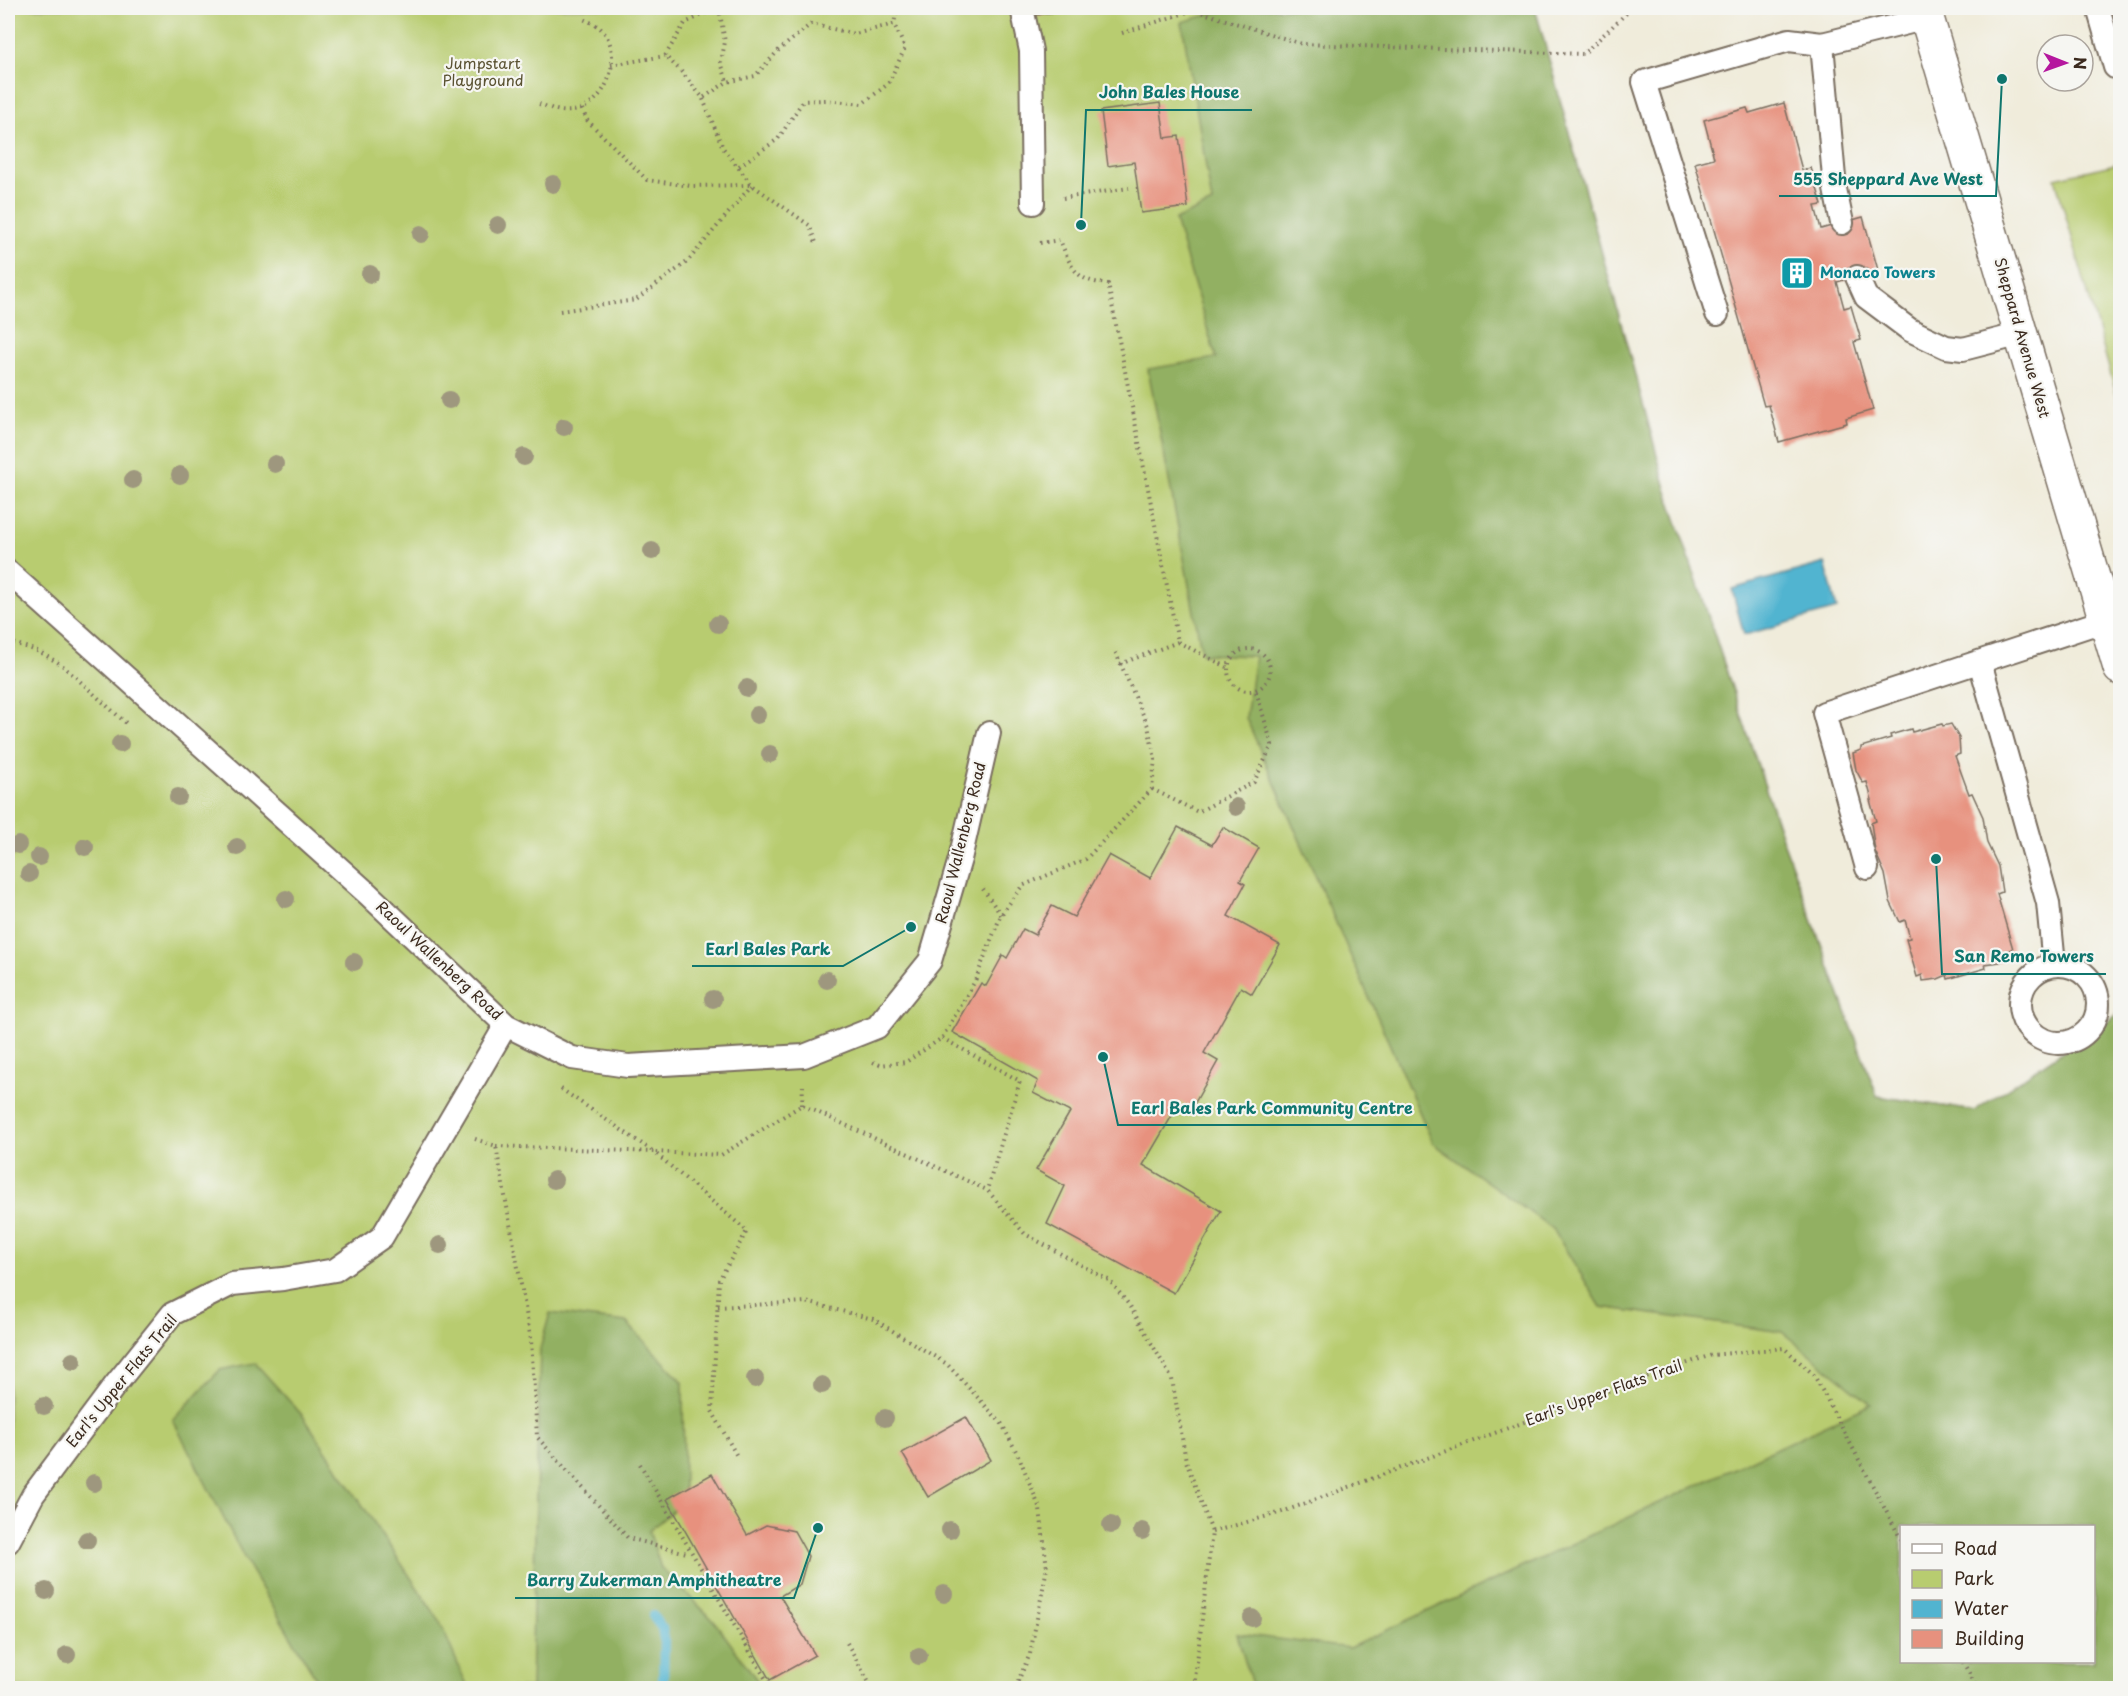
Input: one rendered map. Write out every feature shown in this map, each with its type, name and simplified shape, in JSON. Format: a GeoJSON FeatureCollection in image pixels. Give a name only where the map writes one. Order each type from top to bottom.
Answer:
{"type":"FeatureCollection","features":[{"type":"Feature","properties":{"kind":"main road","name":"Sheppard Avenue West"},"geometry":{"type":"LineString","coordinates":[[1926,13],[2121,668]]}},
{"type":"Feature","properties":{"kind":"lane"},"geometry":{"type":"LineString","coordinates":[[1022,8],[1031,51],[1033,203]]}},
{"type":"Feature","properties":{"kind":"lane"},"geometry":{"type":"LineString","coordinates":[[2098,8],[2115,67],[2121,65]]}},
{"type":"Feature","properties":{"kind":"lane"},"geometry":{"type":"LineString","coordinates":[[1717,314],[1644,82],[1789,40],[1822,44],[1926,13]]}},
{"type":"Feature","properties":{"kind":"lane"},"geometry":{"type":"LineString","coordinates":[[1822,44],[1835,189],[1842,223]]}},
{"type":"Feature","properties":{"kind":"lane"},"geometry":{"type":"LineString","coordinates":[[1857,277],[1866,297],[1910,330],[1946,347],[1964,349],[2021,334]]}},
{"type":"Feature","properties":{"kind":"lane","name":"Raoul Wallenberg Road"},"geometry":{"type":"LineString","coordinates":[[8,572],[359,886],[506,1025],[572,1058],[628,1066],[804,1056],[877,1027],[930,961],[960,859],[988,733]]}},
{"type":"Feature","properties":{"kind":"lane"},"geometry":{"type":"LineString","coordinates":[[1867,868],[1824,713],[2106,620]]}},
{"type":"Feature","properties":{"kind":"lane"},"geometry":{"type":"LineString","coordinates":[[1980,662],[2048,903],[2054,965]]}},
{"type":"Feature","properties":{"kind":"lane","name":"Earl's Upper Flats Trail"},"geometry":{"type":"LineString","coordinates":[[8,1542],[33,1495],[172,1314],[232,1284],[284,1279],[335,1270],[382,1237],[506,1025]]}},
{"type":"Feature","properties":{"kind":"path"},"geometry":{"type":"LineString","coordinates":[[611,65],[665,56],[685,23],[718,8],[725,42],[721,62],[727,82]]}},
{"type":"Feature","properties":{"kind":"path"},"geometry":{"type":"LineString","coordinates":[[739,166],[778,139],[803,101],[826,100],[862,104],[888,84],[905,48],[894,24],[897,8]]}},
{"type":"Feature","properties":{"kind":"path"},"geometry":{"type":"LineString","coordinates":[[1122,33],[1194,10],[1302,44],[1583,54],[1632,8]]}},
{"type":"Feature","properties":{"kind":"path"},"geometry":{"type":"LineString","coordinates":[[539,104],[562,111],[582,109],[595,102],[607,86],[611,65],[609,43],[600,28],[583,19]]}},
{"type":"Feature","properties":{"kind":"path"},"geometry":{"type":"LineString","coordinates":[[703,99],[727,82],[755,76],[778,51],[812,24],[855,34],[894,24]]}},
{"type":"Feature","properties":{"kind":"path"},"geometry":{"type":"LineString","coordinates":[[665,56],[680,70],[703,99],[723,148],[752,185],[808,225],[818,245]]}},
{"type":"Feature","properties":{"kind":"path"},"geometry":{"type":"LineString","coordinates":[[582,109],[587,120],[647,180],[691,186],[752,185]]}},
{"type":"Feature","properties":{"kind":"path"},"geometry":{"type":"LineString","coordinates":[[560,311],[636,300],[687,262],[752,185]]}},
{"type":"Feature","properties":{"kind":"path"},"geometry":{"type":"LineString","coordinates":[[1033,203],[1129,188]]}},
{"type":"Feature","properties":{"kind":"path"},"geometry":{"type":"LineString","coordinates":[[1040,243],[1060,240],[1071,267],[1089,282],[1108,285],[1178,642]]}},
{"type":"Feature","properties":{"kind":"path"},"geometry":{"type":"LineString","coordinates":[[1119,664],[1178,642],[1227,667]]}},
{"type":"Feature","properties":{"kind":"path"},"geometry":{"type":"LineString","coordinates":[[1248,648],[1262,653],[1270,665],[1268,680],[1257,691],[1242,691],[1230,682],[1227,667],[1234,654],[1248,648]]}},
{"type":"Feature","properties":{"kind":"path"},"geometry":{"type":"LineString","coordinates":[[831,1046],[880,1065],[906,1062],[942,1038],[975,981],[1001,915],[1022,886],[1086,859],[1152,789],[1155,759],[1148,726],[1115,651]]}},
{"type":"Feature","properties":{"kind":"path"},"geometry":{"type":"LineString","coordinates":[[1152,789],[1198,812],[1254,782],[1272,745],[1257,691]]}},
{"type":"Feature","properties":{"kind":"path"},"geometry":{"type":"LineString","coordinates":[[942,1038],[1020,1081],[987,1190]]}},
{"type":"Feature","properties":{"kind":"path"},"geometry":{"type":"LineString","coordinates":[[446,1129],[496,1146],[654,1152],[747,1230],[719,1280],[712,1411],[738,1458]]}},
{"type":"Feature","properties":{"kind":"path"},"geometry":{"type":"LineString","coordinates":[[496,1146],[531,1340],[537,1437],[628,1538],[687,1553]]}},
{"type":"Feature","properties":{"kind":"path"},"geometry":{"type":"LineString","coordinates":[[718,1307],[806,1302],[873,1319],[947,1364],[1002,1424],[1020,1459],[1040,1509],[1047,1568],[1030,1654],[1015,1689]]}},
{"type":"Feature","properties":{"kind":"path","name":"Earl's Upper Flats Trail"},"geometry":{"type":"LineString","coordinates":[[1194,1689],[1212,1532],[1282,1512],[1640,1379],[1712,1355],[1784,1348],[1814,1375],[1900,1537]]}},
{"type":"Feature","properties":{"kind":"path"},"geometry":{"type":"LineString","coordinates":[[640,1464],[771,1689]]}},
{"type":"Feature","properties":{"kind":"path"},"geometry":{"type":"LineString","coordinates":[[847,1643],[872,1689]]}},
{"type":"Feature","properties":{"kind":"path"},"geometry":{"type":"LineString","coordinates":[[1964,1663],[1977,1689]]}},
{"type":"Feature","properties":{"kind":"green space","name":"Jumpstart Playground"},"geometry":{"type":"Polygon","coordinates":[[[8,8],[1535,8],[1667,492],[1783,841],[1877,1096],[1974,1111],[2120,1013],[2120,1688],[8,1688],[8,8]]]}},
{"type":"Feature","properties":{"kind":"green space"},"geometry":{"type":"Polygon","coordinates":[[[1232,8],[1535,8],[1667,492],[1783,841],[1877,1096],[1974,1111],[2120,1013],[2120,1688],[1253,1688],[1237,1634],[1349,1648],[1871,1404],[1782,1332],[1601,1307],[1553,1229],[1433,1143],[1246,718],[1255,656],[1202,654],[1148,369],[1216,358],[1175,220],[1212,203],[1182,22],[1232,8]]]}},
{"type":"Feature","properties":{"kind":"green space"},"geometry":{"type":"Polygon","coordinates":[[[2120,163],[2120,407],[2055,178],[2120,163]]]}},
{"type":"Feature","properties":{"kind":"green space"},"geometry":{"type":"Polygon","coordinates":[[[550,1313],[626,1322],[683,1382],[684,1501],[649,1531],[661,1568],[714,1621],[763,1688],[531,1688],[540,1349],[550,1313]]]}},
{"type":"Feature","properties":{"kind":"green space"},"geometry":{"type":"Polygon","coordinates":[[[255,1363],[303,1416],[439,1620],[468,1688],[322,1688],[250,1569],[173,1420],[220,1370],[255,1363]]]}},
{"type":"Feature","properties":{"kind":"water"},"geometry":{"type":"Polygon","coordinates":[[[1825,563],[1837,609],[1744,635],[1732,589],[1825,563]]]}},
{"type":"Feature","properties":{"kind":"building"},"geometry":{"type":"Polygon","coordinates":[[[1037,8],[1074,8],[1074,9],[1038,15],[1037,8]]]}},
{"type":"Feature","properties":{"kind":"building"},"geometry":{"type":"Polygon","coordinates":[[[1160,103],[1165,138],[1179,136],[1188,207],[1141,213],[1134,162],[1108,166],[1101,111],[1160,103]]]}},
{"type":"Feature","properties":{"kind":"building","name":"Monaco Towers"},"geometry":{"type":"Polygon","coordinates":[[[1784,103],[1802,170],[1811,168],[1822,205],[1815,206],[1821,229],[1863,217],[1878,270],[1837,282],[1844,308],[1851,306],[1861,340],[1854,342],[1873,410],[1846,418],[1847,423],[1779,442],[1769,405],[1764,406],[1695,163],[1714,158],[1704,120],[1747,108],[1749,113],[1784,103]]]}},
{"type":"Feature","properties":{"kind":"building"},"geometry":{"type":"Polygon","coordinates":[[[1942,724],[1943,726],[1951,724],[1959,738],[1960,754],[1955,756],[1969,794],[1972,793],[1983,817],[1987,843],[1998,866],[2002,892],[1997,894],[2013,949],[2010,950],[2011,956],[2000,962],[1985,964],[1986,968],[1948,979],[1947,975],[1923,981],[1922,975],[1917,977],[1906,939],[1910,938],[1905,920],[1900,922],[1890,901],[1885,874],[1875,851],[1871,823],[1876,821],[1870,800],[1872,800],[1867,782],[1863,783],[1856,770],[1853,753],[1861,750],[1861,747],[1891,738],[1890,735],[1942,724]]]}},
{"type":"Feature","properties":{"kind":"building"},"geometry":{"type":"Polygon","coordinates":[[[1178,827],[1212,845],[1223,827],[1259,848],[1240,881],[1245,884],[1228,916],[1280,945],[1252,994],[1241,987],[1204,1053],[1218,1061],[1192,1108],[1180,1102],[1143,1165],[1221,1211],[1174,1293],[1047,1224],[1065,1186],[1036,1170],[1070,1112],[1033,1093],[1038,1081],[952,1032],[981,983],[986,986],[1003,955],[1007,958],[1023,929],[1035,935],[1052,906],[1074,917],[1109,855],[1150,878],[1178,827]]]}},
{"type":"Feature","properties":{"kind":"building"},"geometry":{"type":"Polygon","coordinates":[[[966,1417],[991,1460],[928,1497],[902,1453],[966,1417]]]}},
{"type":"Feature","properties":{"kind":"building"},"geometry":{"type":"Polygon","coordinates":[[[712,1474],[747,1535],[766,1525],[794,1531],[808,1556],[800,1584],[780,1596],[815,1655],[770,1680],[667,1499],[712,1474]]]}},
{"type":"Feature","properties":{"kind":"waterway"},"geometry":{"type":"LineString","coordinates":[[653,1616],[662,1628],[664,1639],[663,1688]]}},
{"type":"Feature","properties":{"kind":"place","name":"555 Sheppard Ave West"},"geometry":{"type":"Point","coordinates":[2002,79]}},
{"type":"Feature","properties":{"kind":"place","name":"John Bales House"},"geometry":{"type":"Point","coordinates":[1081,225]}},
{"type":"Feature","properties":{"kind":"place","name":"Monaco Towers"},"geometry":{"type":"Point","coordinates":[1797,273]}},
{"type":"Feature","properties":{"kind":"place","name":"San Remo Towers"},"geometry":{"type":"Point","coordinates":[1936,859]}},
{"type":"Feature","properties":{"kind":"place","name":"Earl Bales Park"},"geometry":{"type":"Point","coordinates":[911,927]}},
{"type":"Feature","properties":{"kind":"place","name":"Earl Bales Park Community Centre"},"geometry":{"type":"Point","coordinates":[1103,1057]}},
{"type":"Feature","properties":{"kind":"place","name":"Barry Zukerman Amphitheatre"},"geometry":{"type":"Point","coordinates":[818,1528]}}]}
